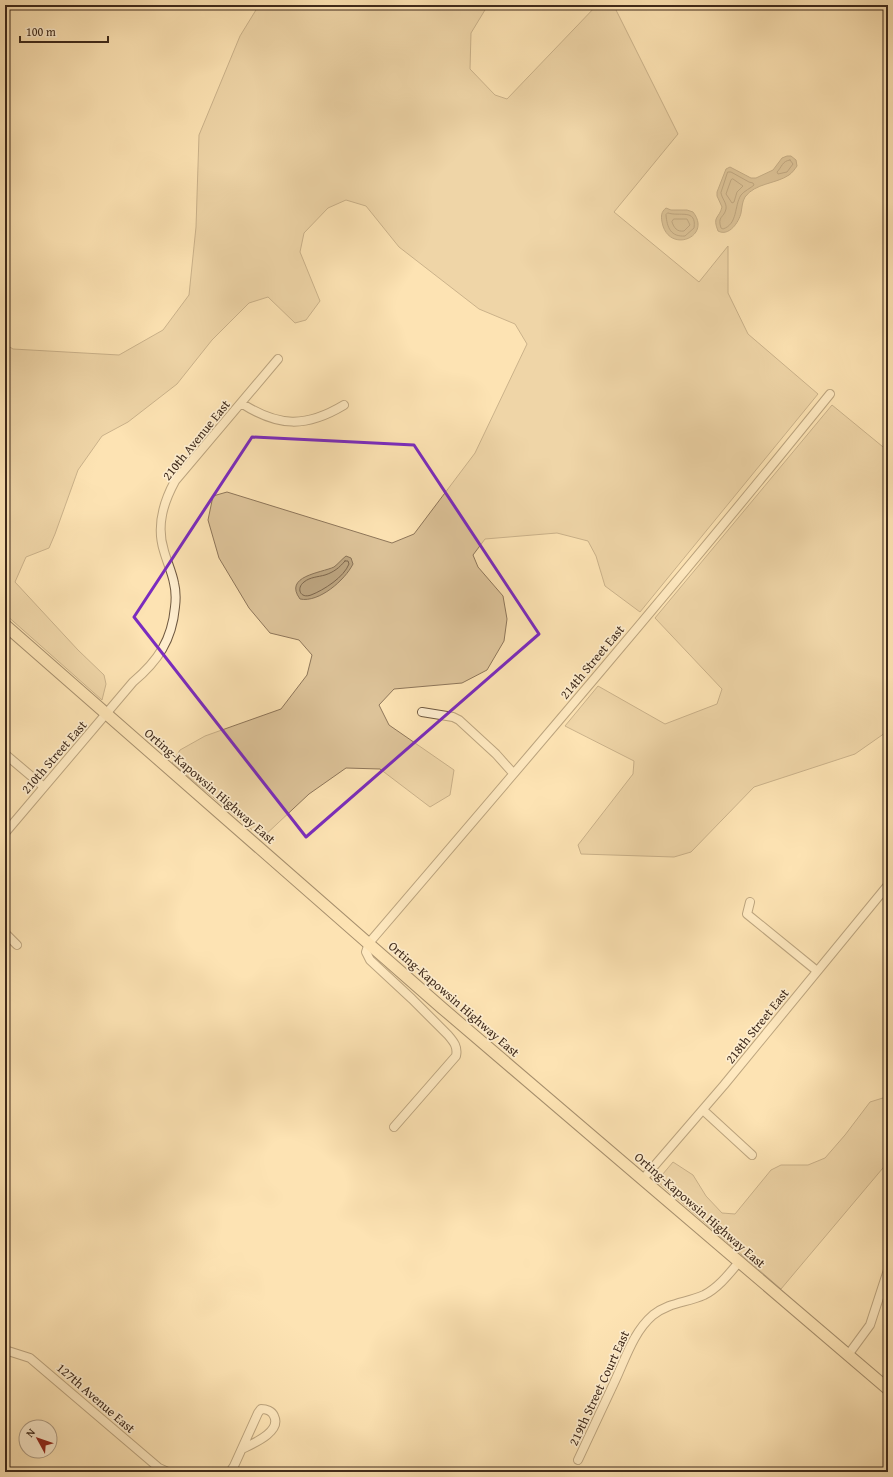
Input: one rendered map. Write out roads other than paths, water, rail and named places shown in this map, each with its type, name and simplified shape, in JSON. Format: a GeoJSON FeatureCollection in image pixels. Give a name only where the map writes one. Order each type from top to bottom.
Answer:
{"type":"FeatureCollection","features":[{"type":"Feature","properties":{"kind":"main road","name":"Orting-Kapowsin Highway East"},"geometry":{"type":"LineString","coordinates":[[5,625],[442,1008],[888,1389]]}},
{"type":"Feature","properties":{"kind":"street","name":"210th Avenue East"},"geometry":{"type":"LineString","coordinates":[[106,714],[133,682],[153,664],[164,647],[172,626],[175,604],[175,584],[164,550],[160,529],[161,516],[169,493],[175,481],[278,359]]}},
{"type":"Feature","properties":{"kind":"street","name":"214th Street East"},"geometry":{"type":"LineString","coordinates":[[369,943],[682,575],[830,394]]}},
{"type":"Feature","properties":{"kind":"street"},"geometry":{"type":"LineString","coordinates":[[242,403],[268,418],[290,422],[315,419],[332,413],[344,405]]}},
{"type":"Feature","properties":{"kind":"street"},"geometry":{"type":"LineString","coordinates":[[422,712],[453,717],[459,720],[514,773]]}},
{"type":"Feature","properties":{"kind":"street","name":"210th Street East"},"geometry":{"type":"LineString","coordinates":[[5,833],[106,714]]}},
{"type":"Feature","properties":{"kind":"street"},"geometry":{"type":"LineString","coordinates":[[5,754],[44,787]]}},
{"type":"Feature","properties":{"kind":"street","name":"218th Street East"},"geometry":{"type":"LineString","coordinates":[[643,1179],[703,1110],[888,885]]}},
{"type":"Feature","properties":{"kind":"street"},"geometry":{"type":"LineString","coordinates":[[750,902],[747,914],[817,972]]}},
{"type":"Feature","properties":{"kind":"street"},"geometry":{"type":"LineString","coordinates":[[5,933],[17,945]]}},
{"type":"Feature","properties":{"kind":"street"},"geometry":{"type":"LineString","coordinates":[[369,943],[366,952],[370,960],[454,1041],[457,1050],[456,1056],[394,1127]]}},
{"type":"Feature","properties":{"kind":"street"},"geometry":{"type":"LineString","coordinates":[[703,1110],[752,1155]]}},
{"type":"Feature","properties":{"kind":"street","name":"219th Street Court East"},"geometry":{"type":"LineString","coordinates":[[578,1460],[630,1348],[643,1326],[663,1309],[678,1302],[696,1298],[710,1291],[721,1282],[739,1262]]}},
{"type":"Feature","properties":{"kind":"street"},"geometry":{"type":"LineString","coordinates":[[848,1355],[870,1325],[888,1270]]}},
{"type":"Feature","properties":{"kind":"street","name":"127th Avenue East"},"geometry":{"type":"LineString","coordinates":[[5,1350],[30,1358],[159,1468],[168,1472]]}},
{"type":"Feature","properties":{"kind":"street"},"geometry":{"type":"LineString","coordinates":[[230,1472],[261,1409],[266,1409],[274,1414],[275,1426],[271,1433],[242,1449]]}},
{"type":"Feature","properties":{"kind":"water"},"geometry":{"type":"Polygon","coordinates":[[[791,156],[796,160],[797,166],[792,172],[784,178],[760,186],[749,192],[744,199],[740,217],[733,228],[726,232],[718,231],[716,220],[722,207],[717,196],[717,192],[726,169],[730,167],[751,178],[756,178],[773,170],[782,158],[791,156]]]}},
{"type":"Feature","properties":{"kind":"water"},"geometry":{"type":"Polygon","coordinates":[[[666,208],[671,210],[687,210],[693,212],[698,221],[697,229],[694,235],[687,239],[680,240],[672,238],[666,232],[662,222],[662,213],[666,208]]]}},
{"type":"Feature","properties":{"kind":"water"},"geometry":{"type":"Polygon","coordinates":[[[346,556],[351,558],[353,564],[338,583],[323,594],[307,599],[300,599],[296,591],[296,585],[300,580],[334,567],[346,556]]]}}]}
